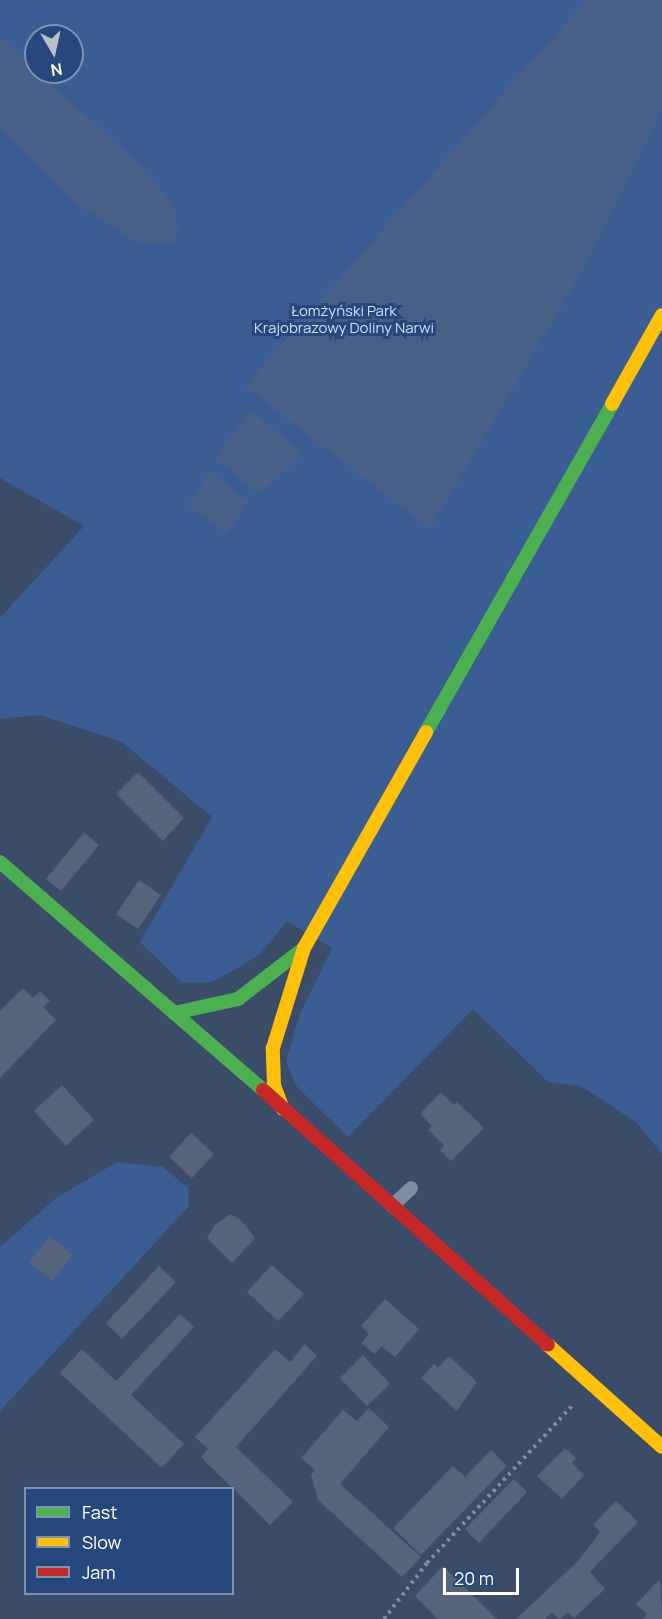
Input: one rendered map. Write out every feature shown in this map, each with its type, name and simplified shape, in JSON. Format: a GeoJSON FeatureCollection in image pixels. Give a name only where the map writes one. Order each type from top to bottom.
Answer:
{"type":"FeatureCollection","features":[{"type":"Feature","properties":{"kind":"street"},"geometry":{"type":"LineString","coordinates":[[283,1109],[272,1071],[279,1019],[304,948],[662,315]]}},
{"type":"Feature","properties":{"kind":"street"},"geometry":{"type":"LineString","coordinates":[[0,862],[174,1013],[235,1057],[283,1109],[662,1447]]}},
{"type":"Feature","properties":{"kind":"street"},"geometry":{"type":"LineString","coordinates":[[174,1013],[229,1004],[256,988],[304,948]]}},
{"type":"Feature","properties":{"kind":"street"},"geometry":{"type":"LineString","coordinates":[[241,1012],[256,988]]}},
{"type":"Feature","properties":{"kind":"street"},"geometry":{"type":"LineString","coordinates":[[261,1040],[279,1019]]}},
{"type":"Feature","properties":{"kind":"street"},"geometry":{"type":"LineString","coordinates":[[230,1040],[235,1057]]}},
{"type":"Feature","properties":{"kind":"lane"},"geometry":{"type":"LineString","coordinates":[[392,1206],[411,1188]]}},
{"type":"Feature","properties":{"kind":"path"},"geometry":{"type":"LineString","coordinates":[[384,1619],[427,1563],[592,1385]]}},
{"type":"Feature","properties":{"kind":"green space","name":"Łomżyński Park Krajobrazowy Doliny Narwi"},"geometry":{"type":"Polygon","coordinates":[[[0,0],[662,0],[662,1154],[637,1123],[581,1086],[548,1082],[473,1009],[348,1137],[297,1087],[286,1061],[299,1016],[332,948],[287,921],[260,954],[238,968],[212,982],[182,983],[140,942],[212,817],[122,742],[40,715],[0,719],[0,618],[84,526],[0,478],[0,0]]]}},
{"type":"Feature","properties":{"kind":"green space"},"geometry":{"type":"Polygon","coordinates":[[[117,1162],[163,1167],[188,1188],[189,1206],[0,1411],[0,1247],[56,1198],[117,1162]]]}},
{"type":"Feature","properties":{"kind":"shaded area"},"geometry":{"type":"Polygon","coordinates":[[[586,0],[662,0],[662,110],[583,270],[430,529],[245,386],[586,0]]]}},
{"type":"Feature","properties":{"kind":"shaded area"},"geometry":{"type":"Polygon","coordinates":[[[0,37],[24,59],[24,84],[52,84],[135,160],[174,205],[178,229],[174,242],[164,246],[136,242],[80,206],[0,127],[0,37]]]}},
{"type":"Feature","properties":{"kind":"shaded area"},"geometry":{"type":"Polygon","coordinates":[[[250,410],[303,453],[260,494],[214,459],[250,410]]]}},
{"type":"Feature","properties":{"kind":"shaded area"},"geometry":{"type":"Polygon","coordinates":[[[210,471],[250,502],[226,534],[188,506],[210,471]]]}},
{"type":"Feature","properties":{"kind":"building"},"geometry":{"type":"Polygon","coordinates":[[[138,772],[184,818],[163,841],[116,794],[138,772]]]}},
{"type":"Feature","properties":{"kind":"building"},"geometry":{"type":"Polygon","coordinates":[[[84,832],[99,845],[61,891],[46,879],[84,832]]]}},
{"type":"Feature","properties":{"kind":"building"},"geometry":{"type":"Polygon","coordinates":[[[139,880],[161,895],[138,929],[116,914],[139,880]]]}},
{"type":"Feature","properties":{"kind":"building"},"geometry":{"type":"Polygon","coordinates":[[[23,988],[33,998],[40,991],[50,1001],[43,1007],[56,1020],[0,1078],[0,1011],[23,988]]]}},
{"type":"Feature","properties":{"kind":"building"},"geometry":{"type":"Polygon","coordinates":[[[62,1085],[94,1120],[66,1146],[34,1111],[62,1085]]]}},
{"type":"Feature","properties":{"kind":"building"},"geometry":{"type":"Polygon","coordinates":[[[441,1092],[454,1105],[457,1102],[484,1128],[451,1161],[440,1150],[444,1145],[428,1130],[432,1126],[420,1114],[441,1092]]]}},
{"type":"Feature","properties":{"kind":"building"},"geometry":{"type":"Polygon","coordinates":[[[191,1133],[214,1154],[192,1178],[169,1157],[191,1133]]]}},
{"type":"Feature","properties":{"kind":"building"},"geometry":{"type":"Polygon","coordinates":[[[230,1214],[241,1220],[255,1238],[232,1263],[207,1238],[214,1226],[230,1214]]]}},
{"type":"Feature","properties":{"kind":"building"},"geometry":{"type":"Polygon","coordinates":[[[50,1236],[73,1255],[52,1281],[29,1262],[50,1236]]]}},
{"type":"Feature","properties":{"kind":"building"},"geometry":{"type":"Polygon","coordinates":[[[272,1265],[304,1294],[278,1321],[247,1292],[272,1265]]]}},
{"type":"Feature","properties":{"kind":"building"},"geometry":{"type":"Polygon","coordinates":[[[159,1266],[176,1282],[122,1339],[106,1323],[159,1266]]]}},
{"type":"Feature","properties":{"kind":"building"},"geometry":{"type":"Polygon","coordinates":[[[385,1299],[419,1329],[395,1357],[382,1346],[375,1354],[361,1343],[369,1334],[361,1326],[385,1299]]]}},
{"type":"Feature","properties":{"kind":"building"},"geometry":{"type":"Polygon","coordinates":[[[180,1314],[194,1327],[131,1395],[184,1444],[162,1468],[60,1373],[82,1349],[116,1381],[180,1314]]]}},
{"type":"Feature","properties":{"kind":"building"},"geometry":{"type":"Polygon","coordinates":[[[305,1344],[317,1356],[236,1447],[293,1502],[270,1525],[201,1457],[208,1449],[195,1437],[275,1349],[290,1362],[305,1344]]]}},
{"type":"Feature","properties":{"kind":"building"},"geometry":{"type":"Polygon","coordinates":[[[363,1355],[390,1384],[367,1406],[340,1378],[363,1355]]]}},
{"type":"Feature","properties":{"kind":"building"},"geometry":{"type":"Polygon","coordinates":[[[449,1356],[477,1382],[457,1411],[421,1378],[434,1364],[438,1368],[449,1356]]]}},
{"type":"Feature","properties":{"kind":"building"},"geometry":{"type":"Polygon","coordinates":[[[369,1408],[389,1427],[340,1484],[421,1557],[402,1577],[318,1500],[311,1475],[315,1470],[301,1458],[343,1410],[357,1421],[369,1408]]]}},
{"type":"Feature","properties":{"kind":"building"},"geometry":{"type":"Polygon","coordinates":[[[565,1448],[576,1458],[572,1463],[584,1475],[562,1499],[537,1476],[565,1448]]]}},
{"type":"Feature","properties":{"kind":"building"},"geometry":{"type":"Polygon","coordinates":[[[491,1450],[507,1466],[421,1555],[393,1528],[453,1466],[465,1477],[491,1450]]]}},
{"type":"Feature","properties":{"kind":"building"},"geometry":{"type":"Polygon","coordinates":[[[514,1479],[527,1492],[479,1543],[465,1529],[514,1479]]]}},
{"type":"Feature","properties":{"kind":"building"},"geometry":{"type":"Polygon","coordinates":[[[616,1501],[638,1522],[590,1572],[605,1589],[574,1618],[568,1612],[559,1619],[552,1612],[545,1619],[516,1619],[579,1560],[600,1532],[593,1525],[616,1501]]]}},
{"type":"Feature","properties":{"kind":"building"},"geometry":{"type":"Polygon","coordinates":[[[443,1566],[497,1619],[438,1619],[415,1596],[443,1566]]]}},
{"type":"Feature","properties":{"kind":"building"},"geometry":{"type":"Polygon","coordinates":[[[660,1579],[662,1619],[642,1619],[647,1614],[636,1604],[660,1579]]]}},
{"type":"Feature","properties":{"kind":"traffic: fast"},"geometry":{"type":"LineString","coordinates":[[426,732],[612,404]]}},
{"type":"Feature","properties":{"kind":"traffic: fast"},"geometry":{"type":"LineString","coordinates":[[0,862],[263,1090]]}},
{"type":"Feature","properties":{"kind":"traffic: fast"},"geometry":{"type":"LineString","coordinates":[[174,1013],[238,999],[303,949]]}},
{"type":"Feature","properties":{"kind":"traffic: slow"},"geometry":{"type":"LineString","coordinates":[[612,404],[662,315]]}},
{"type":"Feature","properties":{"kind":"traffic: slow"},"geometry":{"type":"LineString","coordinates":[[283,1109],[274,1085],[273,1048],[304,948],[426,732]]}},
{"type":"Feature","properties":{"kind":"traffic: slow"},"geometry":{"type":"LineString","coordinates":[[548,1345],[662,1447]]}},
{"type":"Feature","properties":{"kind":"traffic: jam"},"geometry":{"type":"LineString","coordinates":[[263,1090],[548,1345]]}}]}
